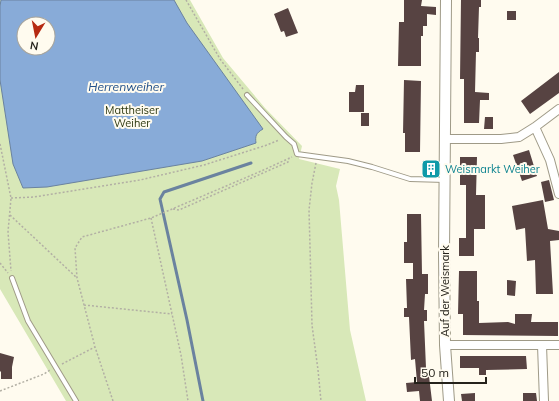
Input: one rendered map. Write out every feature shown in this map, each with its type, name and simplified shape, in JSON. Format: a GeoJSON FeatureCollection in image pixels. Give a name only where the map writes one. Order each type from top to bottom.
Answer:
{"type":"FeatureCollection","features":[{"type":"Feature","properties":{"kind":"street","name":"Auf der Weismark"},"geometry":{"type":"LineString","coordinates":[[446,0],[446,180],[444,254],[445,345],[449,401]]}},
{"type":"Feature","properties":{"kind":"street"},"geometry":{"type":"LineString","coordinates":[[446,139],[501,139],[519,137],[559,109]]}},
{"type":"Feature","properties":{"kind":"street"},"geometry":{"type":"LineString","coordinates":[[535,127],[550,160],[559,194]]}},
{"type":"Feature","properties":{"kind":"street"},"geometry":{"type":"LineString","coordinates":[[445,345],[559,345]]}},
{"type":"Feature","properties":{"kind":"street"},"geometry":{"type":"LineString","coordinates":[[542,345],[544,401]]}},
{"type":"Feature","properties":{"kind":"lane"},"geometry":{"type":"LineString","coordinates":[[247,95],[294,144],[298,154],[348,160],[410,179],[446,180]]}},
{"type":"Feature","properties":{"kind":"lane"},"geometry":{"type":"LineString","coordinates":[[12,278],[28,321],[76,401]]}},
{"type":"Feature","properties":{"kind":"path"},"geometry":{"type":"LineString","coordinates":[[186,0],[220,59],[247,95]]}},
{"type":"Feature","properties":{"kind":"path"},"geometry":{"type":"LineString","coordinates":[[11,198],[34,197],[140,180],[204,165],[267,145],[286,137]]}},
{"type":"Feature","properties":{"kind":"path"},"geometry":{"type":"LineString","coordinates":[[0,144],[11,198],[8,232],[12,278]]}},
{"type":"Feature","properties":{"kind":"path"},"geometry":{"type":"LineString","coordinates":[[318,157],[312,183],[309,210],[312,325],[321,401]]}},
{"type":"Feature","properties":{"kind":"path"},"geometry":{"type":"LineString","coordinates":[[114,401],[94,348],[77,278],[75,248],[82,237],[151,218],[289,158],[288,162],[179,210],[173,209]]}},
{"type":"Feature","properties":{"kind":"path"},"geometry":{"type":"LineString","coordinates":[[10,215],[77,278]]}},
{"type":"Feature","properties":{"kind":"path"},"geometry":{"type":"LineString","coordinates":[[151,218],[181,354],[188,401]]}},
{"type":"Feature","properties":{"kind":"path"},"geometry":{"type":"LineString","coordinates":[[0,263],[12,278]]}},
{"type":"Feature","properties":{"kind":"path"},"geometry":{"type":"LineString","coordinates":[[84,305],[172,314]]}},
{"type":"Feature","properties":{"kind":"path"},"geometry":{"type":"LineString","coordinates":[[0,391],[44,374],[94,348]]}},
{"type":"Feature","properties":{"kind":"green space","name":"Mattheiser Weiher"},"geometry":{"type":"Polygon","coordinates":[[[0,0],[190,0],[223,58],[265,108],[302,146],[299,159],[340,169],[336,186],[339,200],[350,330],[366,401],[66,401],[0,289],[0,0]]]}},
{"type":"Feature","properties":{"kind":"water","name":"Herrenweiher"},"geometry":{"type":"Polygon","coordinates":[[[1,0],[174,0],[187,23],[263,129],[256,135],[256,143],[202,161],[47,187],[23,188],[13,164],[0,80],[1,0]]]}},
{"type":"Feature","properties":{"kind":"building"},"geometry":{"type":"Polygon","coordinates":[[[404,0],[422,0],[421,6],[436,7],[436,15],[427,14],[427,26],[423,26],[423,36],[421,36],[421,66],[398,66],[399,22],[404,22],[404,0]]]}},
{"type":"Feature","properties":{"kind":"building"},"geometry":{"type":"Polygon","coordinates":[[[461,0],[481,0],[481,7],[479,7],[479,52],[476,52],[475,92],[489,93],[489,100],[480,100],[479,123],[464,123],[464,79],[460,79],[461,0]]]}},
{"type":"Feature","properties":{"kind":"building"},"geometry":{"type":"Polygon","coordinates":[[[288,8],[298,33],[286,37],[284,31],[281,32],[274,14],[288,8]]]}},
{"type":"Feature","properties":{"kind":"building"},"geometry":{"type":"Polygon","coordinates":[[[507,11],[516,11],[516,20],[507,20],[507,11]]]}},
{"type":"Feature","properties":{"kind":"building"},"geometry":{"type":"Polygon","coordinates":[[[559,72],[559,93],[530,114],[521,101],[559,72]]]}},
{"type":"Feature","properties":{"kind":"building"},"geometry":{"type":"Polygon","coordinates":[[[404,80],[421,81],[420,152],[405,152],[405,133],[403,133],[404,80]]]}},
{"type":"Feature","properties":{"kind":"building"},"geometry":{"type":"Polygon","coordinates":[[[356,85],[364,85],[364,112],[349,112],[349,92],[355,92],[356,85]]]}},
{"type":"Feature","properties":{"kind":"building"},"geometry":{"type":"Polygon","coordinates":[[[361,113],[369,113],[369,126],[361,126],[361,113]]]}},
{"type":"Feature","properties":{"kind":"building"},"geometry":{"type":"Polygon","coordinates":[[[485,117],[493,117],[493,129],[484,129],[485,117]]]}},
{"type":"Feature","properties":{"kind":"building"},"geometry":{"type":"Polygon","coordinates":[[[529,150],[537,176],[522,181],[513,155],[529,150]]]}},
{"type":"Feature","properties":{"kind":"building"},"geometry":{"type":"Polygon","coordinates":[[[460,157],[477,157],[476,195],[485,195],[485,229],[474,229],[474,256],[459,256],[459,238],[466,238],[466,185],[460,185],[460,157]]]}},
{"type":"Feature","properties":{"kind":"building","name":"Weismarkt Weiher"},"geometry":{"type":"Polygon","coordinates":[[[427,165],[435,166],[435,173],[427,173],[427,165]]]}},
{"type":"Feature","properties":{"kind":"building"},"geometry":{"type":"Polygon","coordinates":[[[549,180],[554,200],[545,202],[541,182],[549,180]]]}},
{"type":"Feature","properties":{"kind":"building"},"geometry":{"type":"Polygon","coordinates":[[[543,200],[548,229],[559,231],[559,240],[550,241],[553,294],[536,294],[535,260],[527,261],[525,228],[516,230],[512,206],[543,200]]]}},
{"type":"Feature","properties":{"kind":"building"},"geometry":{"type":"Polygon","coordinates":[[[407,214],[421,214],[422,274],[428,274],[428,294],[425,294],[424,310],[427,310],[427,321],[424,321],[426,368],[428,368],[432,401],[420,401],[419,391],[407,392],[406,383],[417,382],[415,359],[411,360],[409,317],[404,317],[404,308],[407,308],[406,279],[413,279],[413,263],[404,263],[404,242],[407,242],[407,214]]]}},
{"type":"Feature","properties":{"kind":"building"},"geometry":{"type":"Polygon","coordinates":[[[459,271],[477,271],[479,323],[508,322],[515,324],[515,314],[532,314],[531,322],[558,322],[558,336],[463,335],[463,314],[458,314],[459,271]]]}},
{"type":"Feature","properties":{"kind":"building"},"geometry":{"type":"Polygon","coordinates":[[[507,280],[516,281],[515,296],[507,295],[507,280]]]}},
{"type":"Feature","properties":{"kind":"building"},"geometry":{"type":"Polygon","coordinates":[[[0,353],[14,357],[12,379],[1,379],[0,353]]]}},
{"type":"Feature","properties":{"kind":"building"},"geometry":{"type":"Polygon","coordinates":[[[460,356],[526,356],[527,369],[486,370],[486,375],[479,375],[479,368],[460,368],[460,356]]]}},
{"type":"Feature","properties":{"kind":"building"},"geometry":{"type":"Polygon","coordinates":[[[475,393],[475,401],[462,401],[461,394],[475,393]]]}},
{"type":"Feature","properties":{"kind":"building"},"geometry":{"type":"Polygon","coordinates":[[[523,393],[536,393],[537,401],[523,401],[523,393]]]}},
{"type":"Feature","properties":{"kind":"waterway"},"geometry":{"type":"LineString","coordinates":[[203,401],[187,320],[160,199],[164,192],[251,163]]}},
{"type":"Feature","properties":{"kind":"place","name":"Weismarkt Weiher"},"geometry":{"type":"Point","coordinates":[431,169]}}]}
